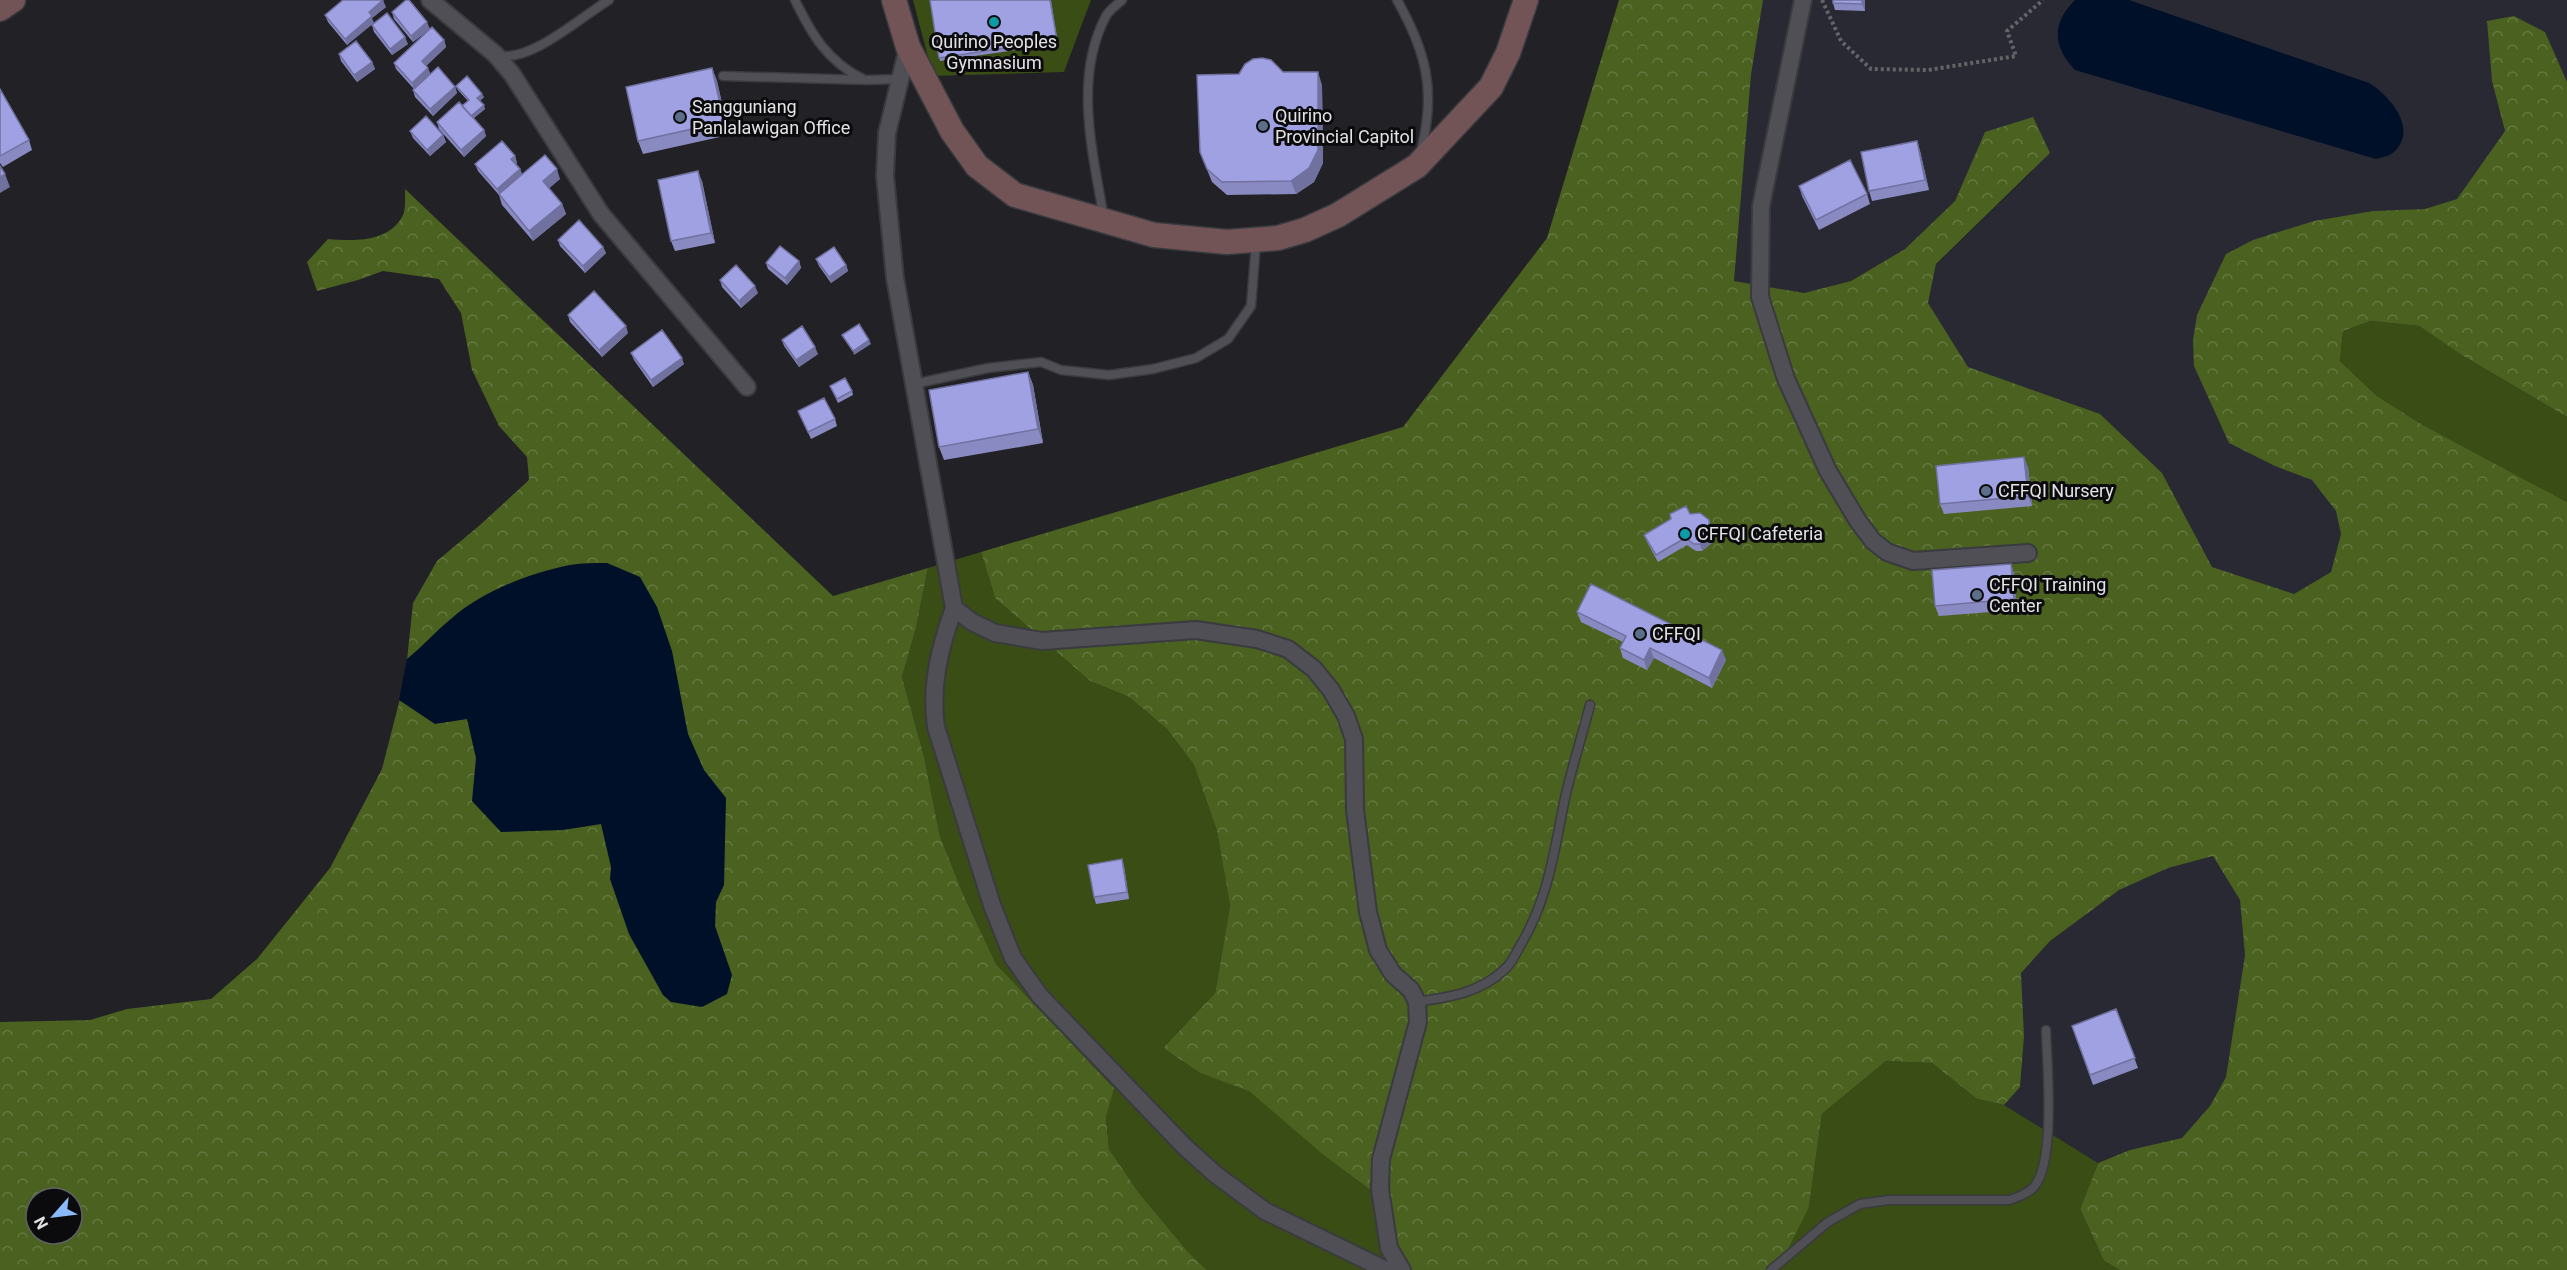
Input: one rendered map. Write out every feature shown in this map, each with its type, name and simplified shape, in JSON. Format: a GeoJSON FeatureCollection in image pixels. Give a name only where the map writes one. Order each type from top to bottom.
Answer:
{"type":"FeatureCollection","features":[{"type":"Feature","properties":{"kind":"street"},"geometry":{"type":"LineString","coordinates":[[0,9],[14,0]]}},
{"type":"Feature","properties":{"kind":"street"},"geometry":{"type":"LineString","coordinates":[[430,0],[495,54],[512,74],[601,214],[747,387]]}},
{"type":"Feature","properties":{"kind":"street"},"geometry":{"type":"LineString","coordinates":[[894,0],[908,46],[952,131],[977,166],[1015,195],[1154,235],[1227,242],[1278,238],[1305,230],[1338,215],[1417,166],[1491,87],[1508,53],[1526,0]]}},
{"type":"Feature","properties":{"kind":"street"},"geometry":{"type":"LineString","coordinates":[[1803,0],[1761,206],[1760,297],[1786,379],[1827,471],[1858,521],[1873,541],[1887,552],[1913,561],[2028,553]]}},
{"type":"Feature","properties":{"kind":"street"},"geometry":{"type":"LineString","coordinates":[[908,46],[887,133],[885,176],[895,278],[954,608],[934,680],[932,703],[936,727],[992,905],[1013,958],[1040,996],[1185,1147],[1215,1174],[1265,1211],[1386,1270]]}},
{"type":"Feature","properties":{"kind":"street"},"geometry":{"type":"LineString","coordinates":[[954,608],[972,622],[995,633],[1042,641],[1196,630],[1257,639],[1288,649],[1314,669],[1331,690],[1346,716],[1354,739],[1355,810],[1368,912],[1378,950],[1393,974],[1411,990],[1418,1002],[1418,1022],[1381,1159],[1380,1189],[1389,1248],[1402,1270]]}},
{"type":"Feature","properties":{"kind":"lane"},"geometry":{"type":"LineString","coordinates":[[495,54],[522,55],[609,0]]}},
{"type":"Feature","properties":{"kind":"lane"},"geometry":{"type":"LineString","coordinates":[[795,0],[820,46],[844,70],[866,80]]}},
{"type":"Feature","properties":{"kind":"lane"},"geometry":{"type":"LineString","coordinates":[[1104,222],[1088,121],[1089,60],[1107,15],[1122,0]]}},
{"type":"Feature","properties":{"kind":"lane"},"geometry":{"type":"LineString","coordinates":[[1397,0],[1423,52],[1430,88],[1428,125],[1417,166]]}},
{"type":"Feature","properties":{"kind":"lane"},"geometry":{"type":"LineString","coordinates":[[723,76],[900,79]]}},
{"type":"Feature","properties":{"kind":"lane"},"geometry":{"type":"LineString","coordinates":[[914,384],[988,368],[1041,362],[1061,370],[1109,375],[1153,369],[1196,358],[1228,339],[1251,306],[1256,240]]}},
{"type":"Feature","properties":{"kind":"lane"},"geometry":{"type":"LineString","coordinates":[[1418,1002],[1472,992],[1486,983],[1507,968],[1533,924],[1556,854],[1565,798],[1590,705]]}},
{"type":"Feature","properties":{"kind":"lane"},"geometry":{"type":"LineString","coordinates":[[1771,1270],[1828,1222],[1860,1204],[1889,1200],[2009,1200],[2022,1196],[2034,1186],[2041,1172],[2049,1132],[2046,1030]]}},
{"type":"Feature","properties":{"kind":"path"},"geometry":{"type":"LineString","coordinates":[[1822,0],[1841,40],[1871,69],[1928,70],[2016,56],[2007,31],[2043,0]]}},
{"type":"Feature","properties":{"kind":"shaded area"},"geometry":{"type":"Polygon","coordinates":[[[1763,0],[2567,0],[2567,82],[2564,77],[2492,81],[2505,131],[2457,199],[2425,209],[2373,211],[2314,221],[2292,229],[2275,466],[2312,480],[2336,510],[2341,534],[2331,572],[2294,594],[2212,567],[2162,473],[2100,414],[1968,367],[1928,303],[1936,265],[2032,172],[1985,132],[1955,201],[1905,249],[1851,281],[1804,293],[1734,281],[1751,75],[1763,0]]]}},
{"type":"Feature","properties":{"kind":"shaded area"},"geometry":{"type":"Polygon","coordinates":[[[2213,856],[2240,900],[2245,955],[2226,1077],[2210,1106],[2182,1138],[2130,1150],[2098,1163],[2004,1105],[2020,1087],[2024,1036],[2021,973],[2050,941],[2119,890],[2168,868],[2213,856]]]}},
{"type":"Feature","properties":{"kind":"green space"},"geometry":{"type":"Polygon","coordinates":[[[913,0],[1091,0],[1064,72],[933,76],[913,0]]]}},
{"type":"Feature","properties":{"kind":"green space"},"geometry":{"type":"Polygon","coordinates":[[[1619,0],[1763,0],[1751,75],[1734,281],[1804,293],[1851,281],[1905,249],[1955,201],[1985,132],[2033,117],[2050,153],[1936,264],[1928,303],[1968,367],[2100,414],[2162,473],[2212,567],[2294,594],[2331,572],[2341,534],[2336,511],[2312,480],[2275,466],[2229,443],[2194,366],[2193,340],[2197,315],[2226,254],[2253,240],[2314,221],[2373,211],[2425,209],[2457,199],[2505,131],[2492,81],[2487,21],[2514,16],[2545,32],[2567,82],[2567,417],[2463,356],[2419,326],[2371,321],[2343,331],[2340,361],[2377,396],[2423,425],[2567,502],[2567,1270],[2120,1270],[2104,1261],[2080,1209],[2098,1163],[2130,1150],[2182,1138],[2210,1106],[2226,1077],[2245,955],[2240,900],[2213,856],[2168,868],[2119,890],[2050,941],[2021,973],[2024,1036],[2020,1087],[2004,1105],[1977,1099],[1932,1063],[1886,1061],[1822,1114],[1809,1207],[1783,1259],[1771,1270],[1402,1270],[1381,1198],[1322,1154],[1249,1091],[1200,1073],[1163,1048],[1215,993],[1230,906],[1217,831],[1194,765],[1167,729],[1129,697],[1090,681],[995,598],[981,552],[1403,427],[1547,238],[1619,0]]]}},
{"type":"Feature","properties":{"kind":"green space"},"geometry":{"type":"Polygon","coordinates":[[[405,189],[833,596],[928,568],[916,628],[902,677],[924,756],[940,836],[964,896],[996,964],[1114,1088],[1106,1117],[1109,1149],[1139,1193],[1189,1253],[1207,1270],[0,1270],[0,1022],[90,1020],[127,1009],[211,999],[257,959],[330,868],[382,769],[405,679],[413,603],[437,561],[529,480],[527,457],[499,426],[472,370],[461,313],[439,279],[383,271],[317,291],[307,262],[328,239],[358,240],[379,236],[396,225],[405,208],[405,189]]]}},
{"type":"Feature","properties":{"kind":"green space"},"geometry":{"type":"Polygon","coordinates":[[[2371,321],[2419,326],[2463,356],[2567,417],[2567,502],[2423,425],[2377,396],[2340,361],[2343,331],[2371,321]]]}},
{"type":"Feature","properties":{"kind":"green space"},"geometry":{"type":"Polygon","coordinates":[[[981,552],[995,598],[1090,681],[1129,697],[1167,729],[1194,765],[1217,831],[1230,906],[1215,993],[1163,1048],[1200,1073],[1249,1090],[1322,1154],[1381,1198],[1402,1270],[1207,1270],[1189,1253],[1139,1193],[1109,1149],[1106,1117],[1113,1087],[996,964],[964,896],[940,836],[924,756],[902,677],[916,628],[928,568],[981,552]]]}},
{"type":"Feature","properties":{"kind":"green space"},"geometry":{"type":"Polygon","coordinates":[[[1886,1061],[1932,1063],[1977,1099],[2004,1105],[2098,1163],[2080,1209],[2104,1261],[2120,1270],[1771,1270],[1809,1207],[1822,1114],[1886,1061]]]}},
{"type":"Feature","properties":{"kind":"water"},"geometry":{"type":"Polygon","coordinates":[[[2075,0],[2129,0],[2369,83],[2385,96],[2398,113],[2403,133],[2401,143],[2392,153],[2376,159],[2075,70],[2062,53],[2058,35],[2062,18],[2075,0]]]}},
{"type":"Feature","properties":{"kind":"water"},"geometry":{"type":"Polygon","coordinates":[[[607,563],[640,577],[657,607],[672,651],[688,734],[704,770],[726,798],[724,885],[716,902],[715,926],[732,975],[727,994],[702,1007],[671,1002],[663,995],[629,934],[610,879],[611,867],[601,824],[563,830],[501,832],[472,801],[476,758],[467,719],[435,724],[399,700],[407,659],[464,608],[492,591],[539,573],[575,564],[607,563]]]}},
{"type":"Feature","properties":{"kind":"building"},"geometry":{"type":"Polygon","coordinates":[[[343,0],[383,0],[369,12],[372,16],[345,39],[325,15],[343,0]]]}},
{"type":"Feature","properties":{"kind":"building"},"geometry":{"type":"Polygon","coordinates":[[[409,0],[427,22],[411,36],[392,12],[409,0]]]}},
{"type":"Feature","properties":{"kind":"building","name":"Quirino Peoples Gymnasium"},"geometry":{"type":"Polygon","coordinates":[[[930,0],[1050,0],[1057,40],[939,58],[930,0]]]}},
{"type":"Feature","properties":{"kind":"building"},"geometry":{"type":"Polygon","coordinates":[[[1833,0],[1862,0],[1862,4],[1833,3],[1833,0]]]}},
{"type":"Feature","properties":{"kind":"building"},"geometry":{"type":"Polygon","coordinates":[[[387,13],[405,37],[390,49],[372,25],[387,13]]]}},
{"type":"Feature","properties":{"kind":"building"},"geometry":{"type":"Polygon","coordinates":[[[432,27],[444,40],[422,61],[428,68],[412,83],[394,63],[432,27]]]}},
{"type":"Feature","properties":{"kind":"building"},"geometry":{"type":"Polygon","coordinates":[[[356,41],[372,62],[354,75],[339,54],[356,41]]]}},
{"type":"Feature","properties":{"kind":"building","name":"Quirino Provincial Capitol"},"geometry":{"type":"Polygon","coordinates":[[[1253,59],[1271,60],[1283,72],[1318,72],[1318,150],[1309,168],[1291,181],[1222,182],[1207,169],[1200,152],[1197,75],[1239,74],[1245,64],[1253,59]]]}},
{"type":"Feature","properties":{"kind":"building"},"geometry":{"type":"Polygon","coordinates":[[[438,67],[455,87],[430,109],[413,90],[438,67]]]}},
{"type":"Feature","properties":{"kind":"building","name":"Sangguniang Panlalawigan Office"},"geometry":{"type":"Polygon","coordinates":[[[712,68],[724,122],[638,141],[626,87],[712,68]]]}},
{"type":"Feature","properties":{"kind":"building"},"geometry":{"type":"Polygon","coordinates":[[[467,76],[482,94],[477,98],[484,105],[471,116],[462,106],[469,100],[456,86],[467,76]]]}},
{"type":"Feature","properties":{"kind":"building"},"geometry":{"type":"Polygon","coordinates":[[[0,89],[29,140],[0,156],[0,89]]]}},
{"type":"Feature","properties":{"kind":"building"},"geometry":{"type":"Polygon","coordinates":[[[459,102],[484,130],[461,150],[437,122],[459,102]]]}},
{"type":"Feature","properties":{"kind":"building"},"geometry":{"type":"Polygon","coordinates":[[[426,116],[443,135],[427,150],[410,131],[426,116]]]}},
{"type":"Feature","properties":{"kind":"building"},"geometry":{"type":"Polygon","coordinates":[[[502,141],[515,156],[511,159],[520,169],[497,189],[475,164],[502,141]]]}},
{"type":"Feature","properties":{"kind":"building"},"geometry":{"type":"Polygon","coordinates":[[[1917,141],[1925,180],[1869,191],[1861,152],[1917,141]]]}},
{"type":"Feature","properties":{"kind":"building"},"geometry":{"type":"Polygon","coordinates":[[[545,155],[557,169],[543,181],[562,204],[529,231],[499,194],[545,155]]]}},
{"type":"Feature","properties":{"kind":"building"},"geometry":{"type":"Polygon","coordinates":[[[1850,160],[1867,194],[1816,220],[1799,186],[1850,160]]]}},
{"type":"Feature","properties":{"kind":"building"},"geometry":{"type":"Polygon","coordinates":[[[0,166],[5,174],[0,177],[0,166]]]}},
{"type":"Feature","properties":{"kind":"building"},"geometry":{"type":"Polygon","coordinates":[[[698,171],[711,233],[671,241],[658,180],[698,171]]]}},
{"type":"Feature","properties":{"kind":"building"},"geometry":{"type":"Polygon","coordinates":[[[579,220],[603,247],[583,266],[558,240],[579,220]]]}},
{"type":"Feature","properties":{"kind":"building"},"geometry":{"type":"Polygon","coordinates":[[[780,246],[799,261],[785,278],[766,263],[780,246]]]}},
{"type":"Feature","properties":{"kind":"building"},"geometry":{"type":"Polygon","coordinates":[[[834,247],[846,265],[829,277],[816,259],[834,247]]]}},
{"type":"Feature","properties":{"kind":"building"},"geometry":{"type":"Polygon","coordinates":[[[736,265],[755,286],[739,301],[720,280],[736,265]]]}},
{"type":"Feature","properties":{"kind":"building"},"geometry":{"type":"Polygon","coordinates":[[[594,291],[626,326],[599,350],[568,315],[594,291]]]}},
{"type":"Feature","properties":{"kind":"building"},"geometry":{"type":"Polygon","coordinates":[[[859,324],[869,340],[853,351],[842,335],[859,324]]]}},
{"type":"Feature","properties":{"kind":"building"},"geometry":{"type":"Polygon","coordinates":[[[802,326],[815,347],[796,360],[782,340],[802,326]]]}},
{"type":"Feature","properties":{"kind":"building"},"geometry":{"type":"Polygon","coordinates":[[[662,330],[682,358],[651,380],[631,353],[662,330]]]}},
{"type":"Feature","properties":{"kind":"building"},"geometry":{"type":"Polygon","coordinates":[[[1028,372],[1038,429],[939,447],[929,390],[1028,372]]]}},
{"type":"Feature","properties":{"kind":"building"},"geometry":{"type":"Polygon","coordinates":[[[845,378],[852,391],[837,399],[830,386],[845,378]]]}},
{"type":"Feature","properties":{"kind":"building"},"geometry":{"type":"Polygon","coordinates":[[[824,398],[835,419],[808,432],[798,411],[824,398]]]}},
{"type":"Feature","properties":{"kind":"building","name":"CFFQI Nursery"},"geometry":{"type":"Polygon","coordinates":[[[2024,457],[2028,496],[1940,504],[1936,466],[2024,457]]]}},
{"type":"Feature","properties":{"kind":"building","name":"CFFQI Cafeteria"},"geometry":{"type":"Polygon","coordinates":[[[1686,506],[1690,514],[1700,513],[1709,520],[1710,536],[1700,544],[1694,544],[1685,538],[1656,555],[1644,535],[1671,519],[1670,514],[1686,506]]]}},
{"type":"Feature","properties":{"kind":"building","name":"CFFQI Training Center"},"geometry":{"type":"Polygon","coordinates":[[[2011,564],[2014,599],[1935,606],[1932,570],[2011,564]]]}},
{"type":"Feature","properties":{"kind":"building","name":"CFFQI"},"geometry":{"type":"Polygon","coordinates":[[[1591,584],[1722,650],[1709,678],[1650,648],[1644,660],[1620,648],[1626,636],[1577,612],[1591,584]]]}},
{"type":"Feature","properties":{"kind":"building"},"geometry":{"type":"Polygon","coordinates":[[[1122,859],[1127,892],[1094,897],[1088,865],[1122,859]]]}},
{"type":"Feature","properties":{"kind":"building"},"geometry":{"type":"Polygon","coordinates":[[[2116,1009],[2135,1058],[2090,1075],[2072,1026],[2116,1009]]]}},
{"type":"Feature","properties":{"kind":"place","name":"Quirino Peoples Gymnasium"},"geometry":{"type":"Point","coordinates":[994,22]}},
{"type":"Feature","properties":{"kind":"place","name":"Sangguniang Panlalawigan Office"},"geometry":{"type":"Point","coordinates":[680,117]}},
{"type":"Feature","properties":{"kind":"place","name":"Quirino Provincial Capitol"},"geometry":{"type":"Point","coordinates":[1263,126]}},
{"type":"Feature","properties":{"kind":"place","name":"CFFQI Nursery"},"geometry":{"type":"Point","coordinates":[1986,491]}},
{"type":"Feature","properties":{"kind":"place","name":"CFFQI Cafeteria"},"geometry":{"type":"Point","coordinates":[1685,534]}},
{"type":"Feature","properties":{"kind":"place","name":"CFFQI Training Center"},"geometry":{"type":"Point","coordinates":[1977,595]}},
{"type":"Feature","properties":{"kind":"place","name":"CFFQI"},"geometry":{"type":"Point","coordinates":[1640,634]}}]}
